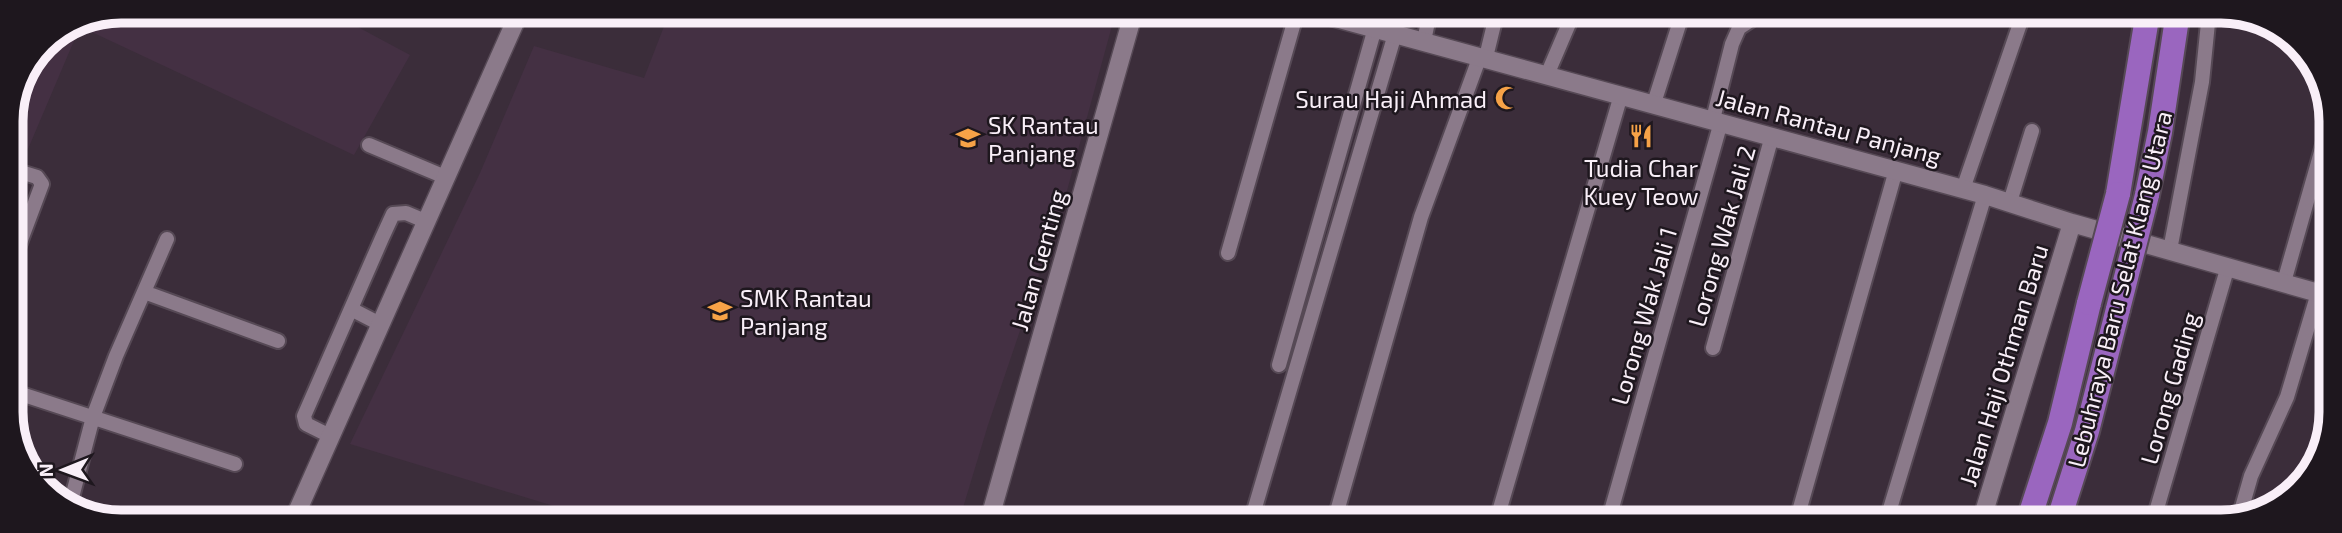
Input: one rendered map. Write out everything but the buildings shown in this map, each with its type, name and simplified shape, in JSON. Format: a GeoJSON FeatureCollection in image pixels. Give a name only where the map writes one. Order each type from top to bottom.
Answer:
{"type":"FeatureCollection","features":[{"type":"Feature","properties":{"kind":"highway","name":"Lebuhraya Baru Selat Klang Utara"},"geometry":{"type":"LineString","coordinates":[[2032,510],[2060,423],[2118,194],[2146,23]]}},
{"type":"Feature","properties":{"kind":"highway","name":"Lebuhraya Baru Selat Klang Utara"},"geometry":{"type":"LineString","coordinates":[[2062,510],[2087,431],[2147,195],[2160,132],[2176,23]]}},
{"type":"Feature","properties":{"kind":"street"},"geometry":{"type":"LineString","coordinates":[[303,510],[330,436],[515,23]]}},
{"type":"Feature","properties":{"kind":"street","name":"Jalan Genting"},"geometry":{"type":"LineString","coordinates":[[992,510],[1131,23]]}},
{"type":"Feature","properties":{"kind":"street"},"geometry":{"type":"LineString","coordinates":[[1228,253],[1294,23]]}},
{"type":"Feature","properties":{"kind":"street","name":"Jalan Rantau Panjang"},"geometry":{"type":"LineString","coordinates":[[1355,23],[1963,188],[2073,223],[2319,292]]}},
{"type":"Feature","properties":{"kind":"street"},"geometry":{"type":"LineString","coordinates":[[1254,510],[1387,23]]}},
{"type":"Feature","properties":{"kind":"street"},"geometry":{"type":"LineString","coordinates":[[1424,41],[1428,23]]}},
{"type":"Feature","properties":{"kind":"street"},"geometry":{"type":"LineString","coordinates":[[1337,510],[1421,217],[1494,23]]}},
{"type":"Feature","properties":{"kind":"street"},"geometry":{"type":"LineString","coordinates":[[1547,75],[1569,23]]}},
{"type":"Feature","properties":{"kind":"street"},"geometry":{"type":"LineString","coordinates":[[1654,103],[1679,23]]}},
{"type":"Feature","properties":{"kind":"street","name":"Lorong Wak Jali 1"},"geometry":{"type":"LineString","coordinates":[[1611,510],[1717,121],[1732,44],[1739,28],[1746,23]]}},
{"type":"Feature","properties":{"kind":"street"},"geometry":{"type":"LineString","coordinates":[[1963,188],[2020,23]]}},
{"type":"Feature","properties":{"kind":"street"},"geometry":{"type":"LineString","coordinates":[[2171,250],[2202,82],[2208,23]]}},
{"type":"Feature","properties":{"kind":"street"},"geometry":{"type":"LineString","coordinates":[[1279,365],[1385,31]]}},
{"type":"Feature","properties":{"kind":"street"},"geometry":{"type":"LineString","coordinates":[[1500,510],[1621,95]]}},
{"type":"Feature","properties":{"kind":"street"},"geometry":{"type":"LineString","coordinates":[[2010,202],[2032,131]]}},
{"type":"Feature","properties":{"kind":"street","name":"Lorong Wak Jali 2"},"geometry":{"type":"LineString","coordinates":[[1713,348],[1772,136]]}},
{"type":"Feature","properties":{"kind":"street"},"geometry":{"type":"LineString","coordinates":[[369,145],[445,177]]}},
{"type":"Feature","properties":{"kind":"street"},"geometry":{"type":"LineString","coordinates":[[2284,282],[2319,159]]}},
{"type":"Feature","properties":{"kind":"street"},"geometry":{"type":"LineString","coordinates":[[1799,510],[1896,170]]}},
{"type":"Feature","properties":{"kind":"street"},"geometry":{"type":"LineString","coordinates":[[23,173],[37,177],[42,184],[23,235]]}},
{"type":"Feature","properties":{"kind":"street"},"geometry":{"type":"LineString","coordinates":[[1890,510],[1985,195]]}},
{"type":"Feature","properties":{"kind":"street"},"geometry":{"type":"LineString","coordinates":[[330,436],[306,424],[304,416],[351,309],[393,214],[406,213],[425,221]]}},
{"type":"Feature","properties":{"kind":"street","name":"Jalan Haji Othman Baru"},"geometry":{"type":"LineString","coordinates":[[1985,510],[2073,223]]}},
{"type":"Feature","properties":{"kind":"street"},"geometry":{"type":"LineString","coordinates":[[72,497],[93,417],[167,239]]}},
{"type":"Feature","properties":{"kind":"street","name":"Lorong Gading"},"geometry":{"type":"LineString","coordinates":[[2157,510],[2228,266]]}},
{"type":"Feature","properties":{"kind":"street"},"geometry":{"type":"LineString","coordinates":[[144,292],[278,341]]}},
{"type":"Feature","properties":{"kind":"street"},"geometry":{"type":"LineString","coordinates":[[2242,508],[2251,476],[2287,397],[2319,308]]}},
{"type":"Feature","properties":{"kind":"street"},"geometry":{"type":"LineString","coordinates":[[351,309],[380,324]]}},
{"type":"Feature","properties":{"kind":"street"},"geometry":{"type":"LineString","coordinates":[[23,395],[235,464]]}},
{"type":"Feature","properties":{"kind":"shaded area"},"geometry":{"type":"Polygon","coordinates":[[[120,23],[350,23],[410,55],[354,155],[86,29],[120,23]]]}},
{"type":"Feature","properties":{"kind":"shaded area","name":"SMK Rantau Panjang"},"geometry":{"type":"Polygon","coordinates":[[[665,23],[1113,23],[1065,198],[988,425],[962,510],[567,510],[350,444],[480,173],[534,46],[644,78],[665,23]]]}},
{"type":"Feature","properties":{"kind":"shaded area"},"geometry":{"type":"Polygon","coordinates":[[[74,35],[76,36],[28,149],[23,147],[23,114],[33,77],[56,47],[74,35]]]}},
{"type":"Feature","properties":{"kind":"place","name":"Surau Haji Ahmad"},"geometry":{"type":"Point","coordinates":[1507,98]}},
{"type":"Feature","properties":{"kind":"place","name":"Tudia Char Kuey Teow"},"geometry":{"type":"Point","coordinates":[1641,136]}},
{"type":"Feature","properties":{"kind":"place","name":"SK Rantau Panjang"},"geometry":{"type":"Point","coordinates":[968,138]}},
{"type":"Feature","properties":{"kind":"place","name":"SMK Rantau Panjang"},"geometry":{"type":"Point","coordinates":[720,311]}}]}
